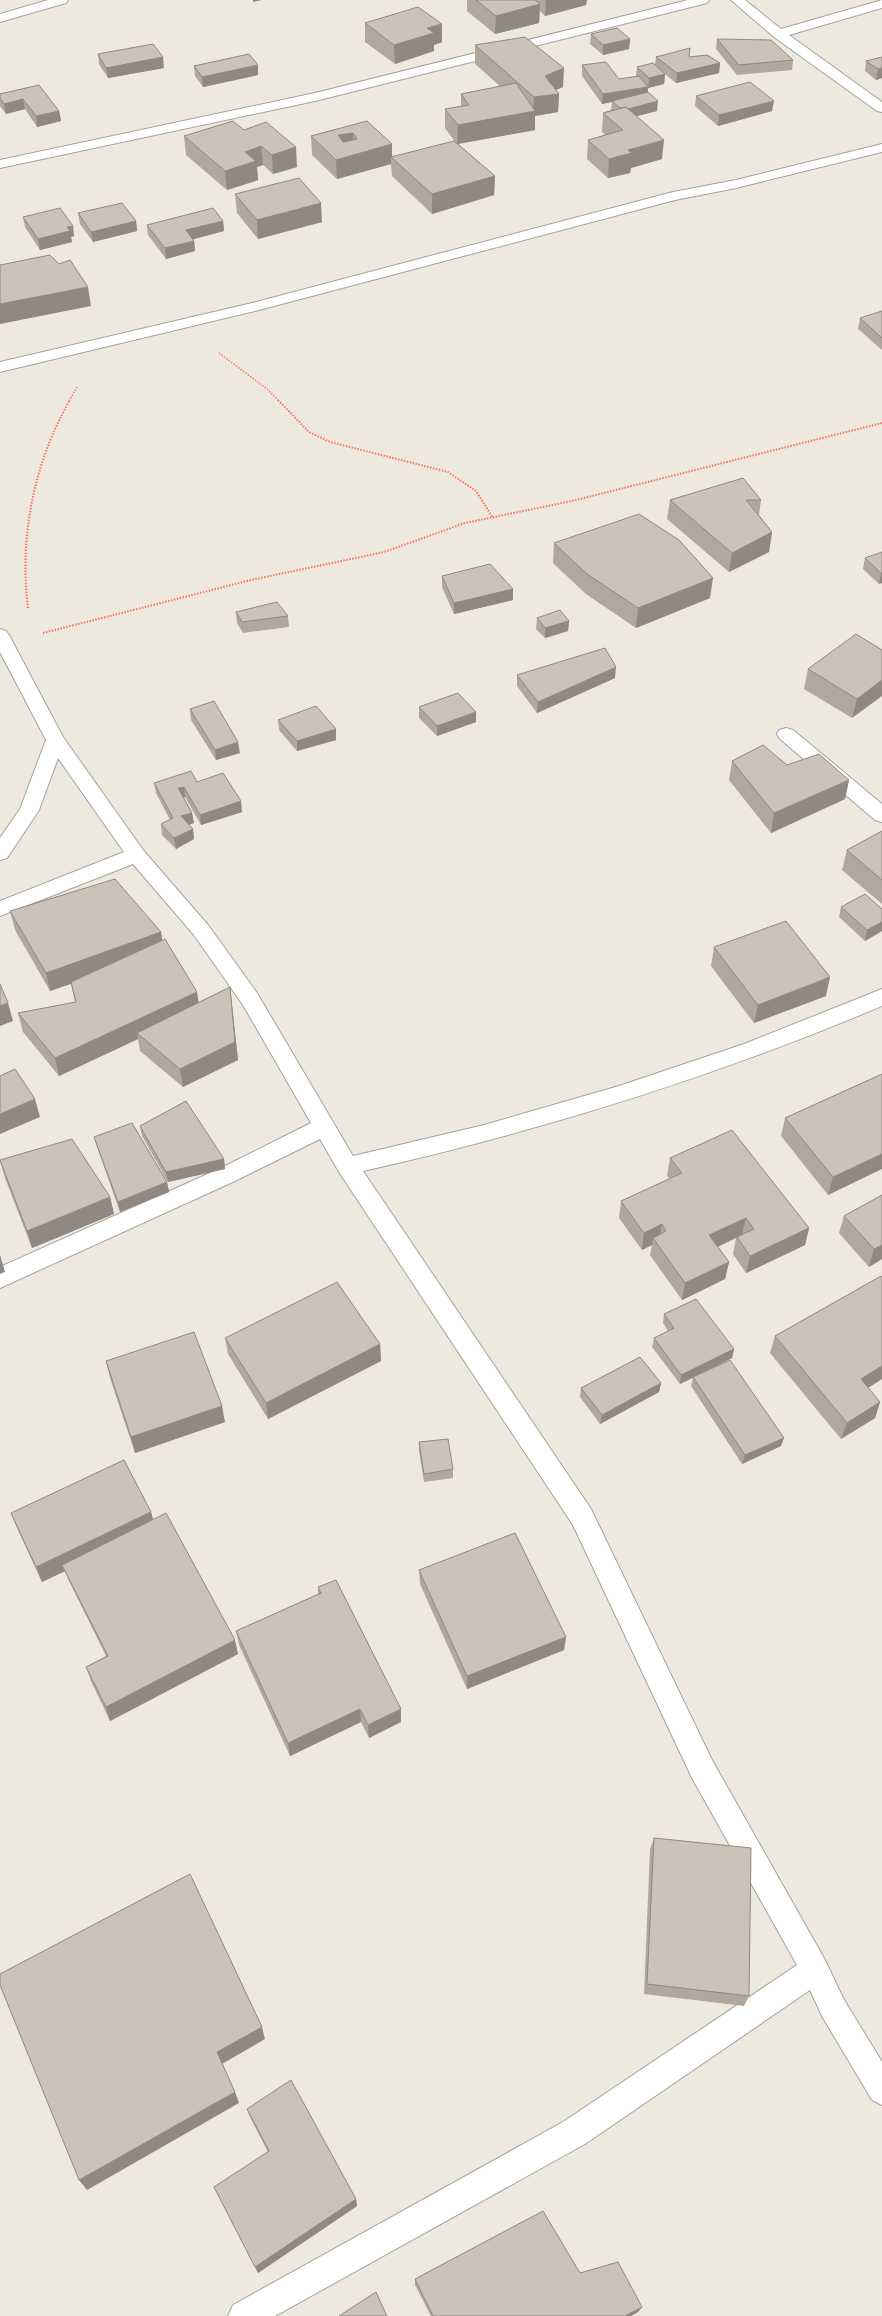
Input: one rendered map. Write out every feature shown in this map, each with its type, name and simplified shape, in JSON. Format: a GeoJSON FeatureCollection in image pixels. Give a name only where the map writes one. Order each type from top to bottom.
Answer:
{"type":"FeatureCollection","features":[{"type":"Feature","properties":{"kind":"street"},"geometry":{"type":"LineString","coordinates":[[0,18],[62,0]]}},
{"type":"Feature","properties":{"kind":"street"},"geometry":{"type":"LineString","coordinates":[[0,164],[315,97],[703,0]]}},
{"type":"Feature","properties":{"kind":"street"},"geometry":{"type":"LineString","coordinates":[[737,0],[779,34],[882,108]]}},
{"type":"Feature","properties":{"kind":"street"},"geometry":{"type":"LineString","coordinates":[[779,34],[882,4]]}},
{"type":"Feature","properties":{"kind":"street"},"geometry":{"type":"LineString","coordinates":[[0,367],[105,345],[344,285],[676,196],[736,184],[882,148]]}},
{"type":"Feature","properties":{"kind":"street"},"geometry":{"type":"LineString","coordinates":[[3,638],[55,740],[136,855],[201,930],[246,992],[326,1126],[347,1166],[582,1517],[702,1768],[816,1970],[834,2008],[882,2090]]}},
{"type":"Feature","properties":{"kind":"street"},"geometry":{"type":"LineString","coordinates":[[786,734],[882,815]]}},
{"type":"Feature","properties":{"kind":"street"},"geometry":{"type":"LineString","coordinates":[[0,853],[29,810],[55,740]]}},
{"type":"Feature","properties":{"kind":"street"},"geometry":{"type":"LineString","coordinates":[[0,909],[136,855]]}},
{"type":"Feature","properties":{"kind":"street"},"geometry":{"type":"LineString","coordinates":[[347,1166],[518,1126],[614,1097],[808,1029],[882,997]]}},
{"type":"Feature","properties":{"kind":"street"},"geometry":{"type":"LineString","coordinates":[[0,1278],[227,1175],[326,1126]]}},
{"type":"Feature","properties":{"kind":"street"},"geometry":{"type":"LineString","coordinates":[[244,2316],[574,2133],[816,1970]]}},
{"type":"Feature","properties":{"kind":"path"},"geometry":{"type":"LineString","coordinates":[[185,324],[222,356],[267,389],[309,432],[330,442],[448,472],[476,491],[494,518]]}},
{"type":"Feature","properties":{"kind":"path"},"geometry":{"type":"LineString","coordinates":[[34,635],[25,591],[26,557],[28,524],[42,460],[52,434],[65,408],[87,368],[105,345]]}},
{"type":"Feature","properties":{"kind":"path"},"geometry":{"type":"LineString","coordinates":[[3,638],[34,635],[251,580],[310,569],[384,552],[465,523],[494,518],[595,495],[882,422]]}},
{"type":"Feature","properties":{"kind":"building"},"geometry":{"type":"Polygon","coordinates":[[[476,0],[535,0],[540,4],[496,16],[476,0]]]}},
{"type":"Feature","properties":{"kind":"building"},"geometry":{"type":"Polygon","coordinates":[[[418,7],[442,24],[427,28],[434,33],[394,45],[365,23],[418,7]]]}},
{"type":"Feature","properties":{"kind":"building"},"geometry":{"type":"Polygon","coordinates":[[[617,28],[630,39],[603,45],[591,34],[617,28]]]}},
{"type":"Feature","properties":{"kind":"building"},"geometry":{"type":"Polygon","coordinates":[[[525,37],[564,68],[545,76],[559,94],[534,97],[475,45],[525,37]]]}},
{"type":"Feature","properties":{"kind":"building"},"geometry":{"type":"Polygon","coordinates":[[[717,39],[771,40],[793,60],[739,65],[717,39]]]}},
{"type":"Feature","properties":{"kind":"building"},"geometry":{"type":"Polygon","coordinates":[[[153,44],[163,57],[106,68],[98,54],[153,44]]]}},
{"type":"Feature","properties":{"kind":"building"},"geometry":{"type":"Polygon","coordinates":[[[690,48],[689,57],[707,55],[720,63],[677,73],[656,57],[690,48]]]}},
{"type":"Feature","properties":{"kind":"building"},"geometry":{"type":"Polygon","coordinates":[[[249,54],[258,65],[202,77],[194,66],[249,54]]]}},
{"type":"Feature","properties":{"kind":"building"},"geometry":{"type":"Polygon","coordinates":[[[882,57],[882,68],[878,69],[866,61],[882,57]]]}},
{"type":"Feature","properties":{"kind":"building"},"geometry":{"type":"Polygon","coordinates":[[[606,62],[619,79],[639,76],[648,87],[603,94],[582,65],[606,62]]]}},
{"type":"Feature","properties":{"kind":"building"},"geometry":{"type":"Polygon","coordinates":[[[653,63],[665,74],[649,78],[637,67],[653,63]]]}},
{"type":"Feature","properties":{"kind":"building"},"geometry":{"type":"Polygon","coordinates":[[[750,82],[774,101],[719,115],[696,96],[750,82]]]}},
{"type":"Feature","properties":{"kind":"building"},"geometry":{"type":"Polygon","coordinates":[[[516,83],[535,111],[458,125],[445,109],[469,105],[461,94],[516,83]]]}},
{"type":"Feature","properties":{"kind":"building"},"geometry":{"type":"Polygon","coordinates":[[[39,85],[59,111],[36,116],[23,99],[4,104],[0,98],[0,94],[39,85]]]}},
{"type":"Feature","properties":{"kind":"building"},"geometry":{"type":"Polygon","coordinates":[[[648,92],[658,101],[628,109],[626,107],[620,108],[612,101],[648,92]]]}},
{"type":"Feature","properties":{"kind":"building"},"geometry":{"type":"Polygon","coordinates":[[[626,107],[664,140],[628,150],[632,153],[609,159],[588,140],[623,130],[603,113],[626,107]]]}},
{"type":"Feature","properties":{"kind":"building"},"geometry":{"type":"Polygon","coordinates":[[[233,121],[244,130],[266,122],[296,147],[272,155],[261,146],[245,152],[256,161],[225,171],[184,136],[233,121]]]}},
{"type":"Feature","properties":{"kind":"building"},"geometry":{"type":"Polygon","coordinates":[[[367,121],[392,144],[336,160],[311,136],[367,121]],[[353,133],[338,135],[343,142],[357,139],[353,133]]]}},
{"type":"Feature","properties":{"kind":"building"},"geometry":{"type":"Polygon","coordinates":[[[454,141],[495,176],[432,194],[391,157],[454,141]]]}},
{"type":"Feature","properties":{"kind":"building"},"geometry":{"type":"Polygon","coordinates":[[[299,178],[321,203],[257,220],[235,194],[299,178]]]}},
{"type":"Feature","properties":{"kind":"building"},"geometry":{"type":"Polygon","coordinates":[[[122,203],[136,221],[91,232],[78,213],[122,203]]]}},
{"type":"Feature","properties":{"kind":"building"},"geometry":{"type":"Polygon","coordinates":[[[60,208],[73,226],[67,227],[70,231],[38,239],[23,217],[60,208]]]}},
{"type":"Feature","properties":{"kind":"building"},"geometry":{"type":"Polygon","coordinates":[[[213,208],[223,221],[186,230],[194,241],[165,248],[147,225],[213,208]]]}},
{"type":"Feature","properties":{"kind":"building"},"geometry":{"type":"Polygon","coordinates":[[[50,255],[59,264],[70,260],[88,287],[0,304],[0,265],[50,255]]]}},
{"type":"Feature","properties":{"kind":"building"},"geometry":{"type":"Polygon","coordinates":[[[882,311],[882,338],[860,318],[882,311]]]}},
{"type":"Feature","properties":{"kind":"building"},"geometry":{"type":"Polygon","coordinates":[[[743,478],[761,500],[746,500],[772,532],[732,553],[670,500],[743,478]]]}},
{"type":"Feature","properties":{"kind":"building"},"geometry":{"type":"Polygon","coordinates":[[[639,514],[679,540],[713,578],[638,608],[587,574],[554,543],[639,514]]]}},
{"type":"Feature","properties":{"kind":"building"},"geometry":{"type":"Polygon","coordinates":[[[882,552],[882,573],[881,573],[865,558],[882,552]]]}},
{"type":"Feature","properties":{"kind":"building"},"geometry":{"type":"Polygon","coordinates":[[[490,564],[513,589],[454,603],[442,576],[490,564]]]}},
{"type":"Feature","properties":{"kind":"building"},"geometry":{"type":"Polygon","coordinates":[[[277,602],[288,616],[242,622],[236,612],[277,602]]]}},
{"type":"Feature","properties":{"kind":"building"},"geometry":{"type":"Polygon","coordinates":[[[560,610],[569,621],[545,628],[537,618],[560,610]]]}},
{"type":"Feature","properties":{"kind":"building"},"geometry":{"type":"Polygon","coordinates":[[[856,634],[882,650],[882,680],[857,699],[808,669],[856,634]]]}},
{"type":"Feature","properties":{"kind":"building"},"geometry":{"type":"Polygon","coordinates":[[[605,648],[616,667],[538,702],[517,675],[605,648]]]}},
{"type":"Feature","properties":{"kind":"building"},"geometry":{"type":"Polygon","coordinates":[[[458,693],[476,712],[437,726],[419,707],[458,693]]]}},
{"type":"Feature","properties":{"kind":"building"},"geometry":{"type":"Polygon","coordinates":[[[214,701],[238,742],[215,750],[190,709],[214,701]]]}},
{"type":"Feature","properties":{"kind":"building"},"geometry":{"type":"Polygon","coordinates":[[[316,706],[336,729],[297,741],[278,720],[316,706]]]}},
{"type":"Feature","properties":{"kind":"building"},"geometry":{"type":"Polygon","coordinates":[[[763,745],[787,765],[819,754],[849,780],[774,813],[732,761],[763,745]]]}},
{"type":"Feature","properties":{"kind":"building"},"geometry":{"type":"Polygon","coordinates":[[[191,771],[197,782],[223,773],[241,801],[200,815],[184,787],[178,788],[192,813],[181,816],[193,829],[174,838],[161,824],[173,818],[154,783],[191,771]]]}},
{"type":"Feature","properties":{"kind":"building"},"geometry":{"type":"Polygon","coordinates":[[[882,831],[882,880],[847,850],[882,831]]]}},
{"type":"Feature","properties":{"kind":"building"},"geometry":{"type":"Polygon","coordinates":[[[115,879],[161,932],[46,973],[10,911],[115,879]]]}},
{"type":"Feature","properties":{"kind":"building"},"geometry":{"type":"Polygon","coordinates":[[[865,894],[882,909],[882,922],[867,930],[841,907],[865,894]]]}},
{"type":"Feature","properties":{"kind":"building"},"geometry":{"type":"Polygon","coordinates":[[[786,921],[830,977],[758,1005],[714,947],[786,921]]]}},
{"type":"Feature","properties":{"kind":"building"},"geometry":{"type":"Polygon","coordinates":[[[165,939],[197,992],[55,1058],[18,1013],[76,1002],[71,982],[165,939]]]}},
{"type":"Feature","properties":{"kind":"building"},"geometry":{"type":"Polygon","coordinates":[[[0,984],[8,1003],[0,1006],[0,984]]]}},
{"type":"Feature","properties":{"kind":"building"},"geometry":{"type":"Polygon","coordinates":[[[230,987],[235,1042],[180,1069],[137,1033],[230,987]]]}},
{"type":"Feature","properties":{"kind":"building"},"geometry":{"type":"Polygon","coordinates":[[[15,1069],[35,1099],[0,1114],[0,1076],[15,1069]]]}},
{"type":"Feature","properties":{"kind":"building"},"geometry":{"type":"Polygon","coordinates":[[[882,1074],[882,1154],[833,1177],[785,1118],[882,1074]]]}},
{"type":"Feature","properties":{"kind":"building"},"geometry":{"type":"Polygon","coordinates":[[[186,1101],[224,1159],[166,1172],[140,1126],[186,1101]]]}},
{"type":"Feature","properties":{"kind":"building"},"geometry":{"type":"Polygon","coordinates":[[[132,1123],[167,1182],[118,1202],[94,1137],[132,1123]]]}},
{"type":"Feature","properties":{"kind":"building"},"geometry":{"type":"Polygon","coordinates":[[[732,1130],[809,1228],[750,1256],[737,1237],[754,1229],[746,1218],[709,1235],[729,1262],[685,1283],[653,1238],[666,1231],[662,1224],[644,1233],[621,1201],[682,1173],[670,1158],[732,1130]]]}},
{"type":"Feature","properties":{"kind":"building"},"geometry":{"type":"Polygon","coordinates":[[[72,1139],[110,1197],[27,1231],[0,1160],[72,1139]]]}},
{"type":"Feature","properties":{"kind":"building"},"geometry":{"type":"Polygon","coordinates":[[[882,1195],[882,1245],[874,1249],[844,1216],[882,1195]]]}},
{"type":"Feature","properties":{"kind":"building"},"geometry":{"type":"Polygon","coordinates":[[[881,1276],[882,1366],[861,1379],[880,1402],[847,1423],[775,1336],[881,1276]]]}},
{"type":"Feature","properties":{"kind":"building"},"geometry":{"type":"Polygon","coordinates":[[[337,1282],[380,1344],[266,1403],[225,1338],[337,1282]]]}},
{"type":"Feature","properties":{"kind":"building"},"geometry":{"type":"Polygon","coordinates":[[[696,1299],[734,1349],[681,1375],[654,1338],[674,1328],[664,1314],[696,1299]]]}},
{"type":"Feature","properties":{"kind":"building"},"geometry":{"type":"Polygon","coordinates":[[[194,1332],[222,1406],[131,1437],[106,1361],[194,1332]]]}},
{"type":"Feature","properties":{"kind":"building"},"geometry":{"type":"Polygon","coordinates":[[[640,1357],[661,1383],[602,1415],[581,1388],[640,1357]]]}},
{"type":"Feature","properties":{"kind":"building"},"geometry":{"type":"Polygon","coordinates":[[[730,1360],[784,1438],[745,1455],[693,1377],[730,1360]]]}},
{"type":"Feature","properties":{"kind":"building"},"geometry":{"type":"Polygon","coordinates":[[[448,1439],[453,1469],[424,1474],[419,1442],[448,1439]]]}},
{"type":"Feature","properties":{"kind":"building"},"geometry":{"type":"Polygon","coordinates":[[[124,1460],[151,1512],[36,1567],[11,1513],[124,1460]]]}},
{"type":"Feature","properties":{"kind":"building"},"geometry":{"type":"Polygon","coordinates":[[[166,1513],[235,1640],[106,1707],[86,1667],[108,1656],[62,1565],[166,1513]]]}},
{"type":"Feature","properties":{"kind":"building"},"geometry":{"type":"Polygon","coordinates":[[[515,1533],[566,1637],[467,1676],[419,1570],[515,1533]]]}},
{"type":"Feature","properties":{"kind":"building"},"geometry":{"type":"Polygon","coordinates":[[[336,1580],[401,1709],[368,1725],[360,1709],[288,1743],[236,1631],[321,1593],[318,1587],[336,1580]]]}},
{"type":"Feature","properties":{"kind":"building"},"geometry":{"type":"Polygon","coordinates":[[[654,1838],[751,1848],[749,1996],[647,1984],[654,1838]]]}},
{"type":"Feature","properties":{"kind":"building"},"geometry":{"type":"Polygon","coordinates":[[[190,1874],[262,2027],[217,2052],[235,2092],[79,2180],[0,1985],[0,1974],[190,1874]]]}},
{"type":"Feature","properties":{"kind":"building"},"geometry":{"type":"Polygon","coordinates":[[[291,2080],[356,2199],[255,2267],[214,2187],[269,2151],[247,2109],[291,2080]]]}},
{"type":"Feature","properties":{"kind":"building"},"geometry":{"type":"Polygon","coordinates":[[[543,2211],[580,2273],[618,2262],[642,2307],[625,2316],[433,2316],[415,2279],[543,2211]]]}},
{"type":"Feature","properties":{"kind":"building"},"geometry":{"type":"Polygon","coordinates":[[[376,2292],[387,2316],[339,2316],[376,2292]]]}}]}
